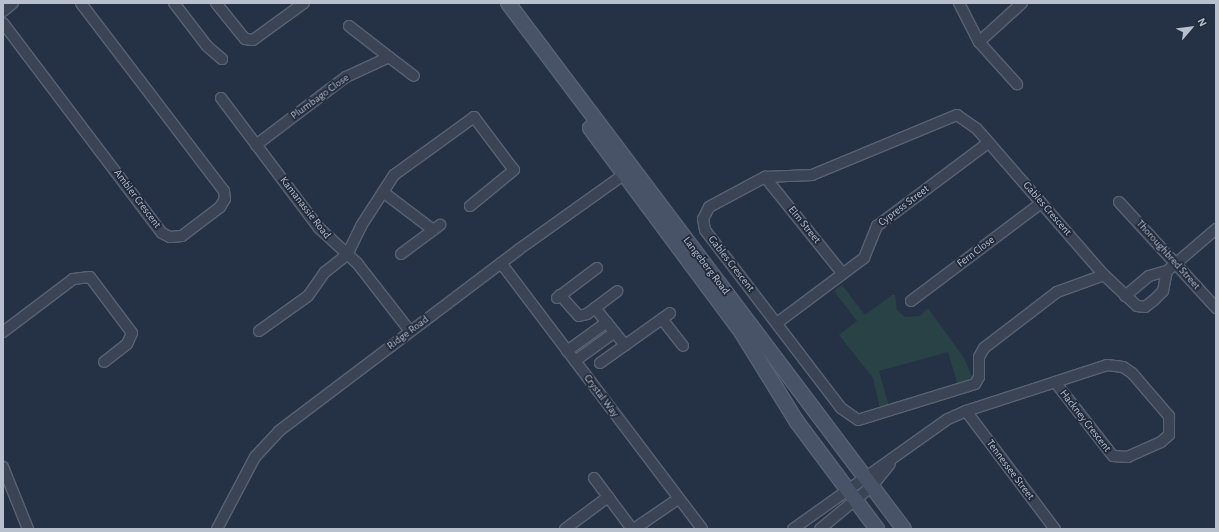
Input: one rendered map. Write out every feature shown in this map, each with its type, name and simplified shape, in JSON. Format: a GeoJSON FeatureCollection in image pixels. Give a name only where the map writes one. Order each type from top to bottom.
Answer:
{"type":"FeatureCollection","features":[{"type":"Feature","properties":{"kind":"main road","name":"Langeberg Road"},"geometry":{"type":"LineString","coordinates":[[499,3],[904,529]]}},
{"type":"Feature","properties":{"kind":"main road","name":"Langeberg Road"},"geometry":{"type":"LineString","coordinates":[[508,3],[629,171],[742,333],[797,422],[877,529]]}},
{"type":"Feature","properties":{"kind":"street"},"geometry":{"type":"LineString","coordinates":[[3,11],[13,3]]}},
{"type":"Feature","properties":{"kind":"street","name":"Ambler Crescent"},"geometry":{"type":"LineString","coordinates":[[3,24],[162,233],[170,237],[182,236],[220,207],[225,199],[224,191],[81,3]]}},
{"type":"Feature","properties":{"kind":"street"},"geometry":{"type":"LineString","coordinates":[[174,3],[207,46],[222,59]]}},
{"type":"Feature","properties":{"kind":"street"},"geometry":{"type":"LineString","coordinates":[[216,3],[245,39],[253,40],[304,3]]}},
{"type":"Feature","properties":{"kind":"street"},"geometry":{"type":"LineString","coordinates":[[959,3],[980,42],[1017,84]]}},
{"type":"Feature","properties":{"kind":"street"},"geometry":{"type":"LineString","coordinates":[[980,42],[1022,3]]}},
{"type":"Feature","properties":{"kind":"street"},"geometry":{"type":"LineString","coordinates":[[349,26],[414,76]]}},
{"type":"Feature","properties":{"kind":"street","name":"Plumbago Close"},"geometry":{"type":"LineString","coordinates":[[256,145],[346,77],[389,57]]}},
{"type":"Feature","properties":{"kind":"street","name":"Kamanassie Road"},"geometry":{"type":"LineString","coordinates":[[221,98],[319,228],[372,280],[410,331]]}},
{"type":"Feature","properties":{"kind":"street","name":"Gables Crescent"},"geometry":{"type":"LineString","coordinates":[[1104,275],[1057,292],[984,348],[979,357],[979,377],[975,384],[860,420],[850,417],[841,408],[703,225],[709,207],[765,177],[812,175],[949,115],[964,117],[1104,275],[1137,306],[1145,307],[1163,291],[1167,271]]}},
{"type":"Feature","properties":{"kind":"street"},"geometry":{"type":"LineString","coordinates":[[259,331],[308,296],[325,272],[347,255],[384,192],[403,167],[474,116],[514,170],[470,206]]}},
{"type":"Feature","properties":{"kind":"street","name":"Cypress Street"},"geometry":{"type":"LineString","coordinates":[[777,323],[864,258],[876,226],[988,143]]}},
{"type":"Feature","properties":{"kind":"street","name":"Ridge Road"},"geometry":{"type":"LineString","coordinates":[[217,529],[243,478],[272,438],[410,331],[501,263],[629,171]]}},
{"type":"Feature","properties":{"kind":"street","name":"Elm Street"},"geometry":{"type":"LineString","coordinates":[[765,177],[843,274]]}},
{"type":"Feature","properties":{"kind":"street"},"geometry":{"type":"LineString","coordinates":[[384,192],[436,227],[401,254]]}},
{"type":"Feature","properties":{"kind":"street","name":"Thoroughbred Street"},"geometry":{"type":"LineString","coordinates":[[1120,202],[1216,308]]}},
{"type":"Feature","properties":{"kind":"street","name":"Fern Close"},"geometry":{"type":"LineString","coordinates":[[911,300],[1041,203]]}},
{"type":"Feature","properties":{"kind":"street"},"geometry":{"type":"LineString","coordinates":[[1125,296],[1149,276],[1167,271],[1216,229]]}},
{"type":"Feature","properties":{"kind":"street","name":"Crystal Way"},"geometry":{"type":"LineString","coordinates":[[501,263],[702,529]]}},
{"type":"Feature","properties":{"kind":"street"},"geometry":{"type":"LineString","coordinates":[[598,268],[559,296],[579,316],[595,308],[617,291]]}},
{"type":"Feature","properties":{"kind":"street"},"geometry":{"type":"LineString","coordinates":[[3,332],[73,279],[90,277],[132,333],[127,344],[104,362]]}},
{"type":"Feature","properties":{"kind":"street"},"geometry":{"type":"LineString","coordinates":[[595,308],[625,345]]}},
{"type":"Feature","properties":{"kind":"street"},"geometry":{"type":"LineString","coordinates":[[600,363],[666,316],[683,346]]}},
{"type":"Feature","properties":{"kind":"street"},"geometry":{"type":"LineString","coordinates":[[567,351],[607,322]]}},
{"type":"Feature","properties":{"kind":"street"},"geometry":{"type":"LineString","coordinates":[[574,361],[615,332]]}},
{"type":"Feature","properties":{"kind":"street"},"geometry":{"type":"LineString","coordinates":[[584,338],[592,348]]}},
{"type":"Feature","properties":{"kind":"street","name":"Hackney Crescent"},"geometry":{"type":"LineString","coordinates":[[851,494],[869,482],[898,454],[966,411],[1107,365],[1123,366],[1169,416],[1169,435],[1162,442],[1128,457],[1113,456],[1055,382]]}},
{"type":"Feature","properties":{"kind":"street","name":"Tennessee Street"},"geometry":{"type":"LineString","coordinates":[[966,411],[1055,529]]}},
{"type":"Feature","properties":{"kind":"street"},"geometry":{"type":"LineString","coordinates":[[3,468],[28,529]]}},
{"type":"Feature","properties":{"kind":"street"},"geometry":{"type":"LineString","coordinates":[[594,478],[633,529],[678,499]]}},
{"type":"Feature","properties":{"kind":"street"},"geometry":{"type":"LineString","coordinates":[[793,529],[851,494]]}},
{"type":"Feature","properties":{"kind":"street"},"geometry":{"type":"LineString","coordinates":[[820,529],[851,494]]}},
{"type":"Feature","properties":{"kind":"street"},"geometry":{"type":"LineString","coordinates":[[565,529],[608,497]]}},
{"type":"Feature","properties":{"kind":"green space"},"geometry":{"type":"Polygon","coordinates":[[[842,285],[865,315],[892,295],[895,295],[897,310],[905,317],[920,316],[928,308],[964,358],[972,377],[968,379],[969,382],[958,386],[948,352],[879,371],[889,406],[880,409],[873,378],[839,335],[857,321],[834,291],[842,285]]]}}]}
